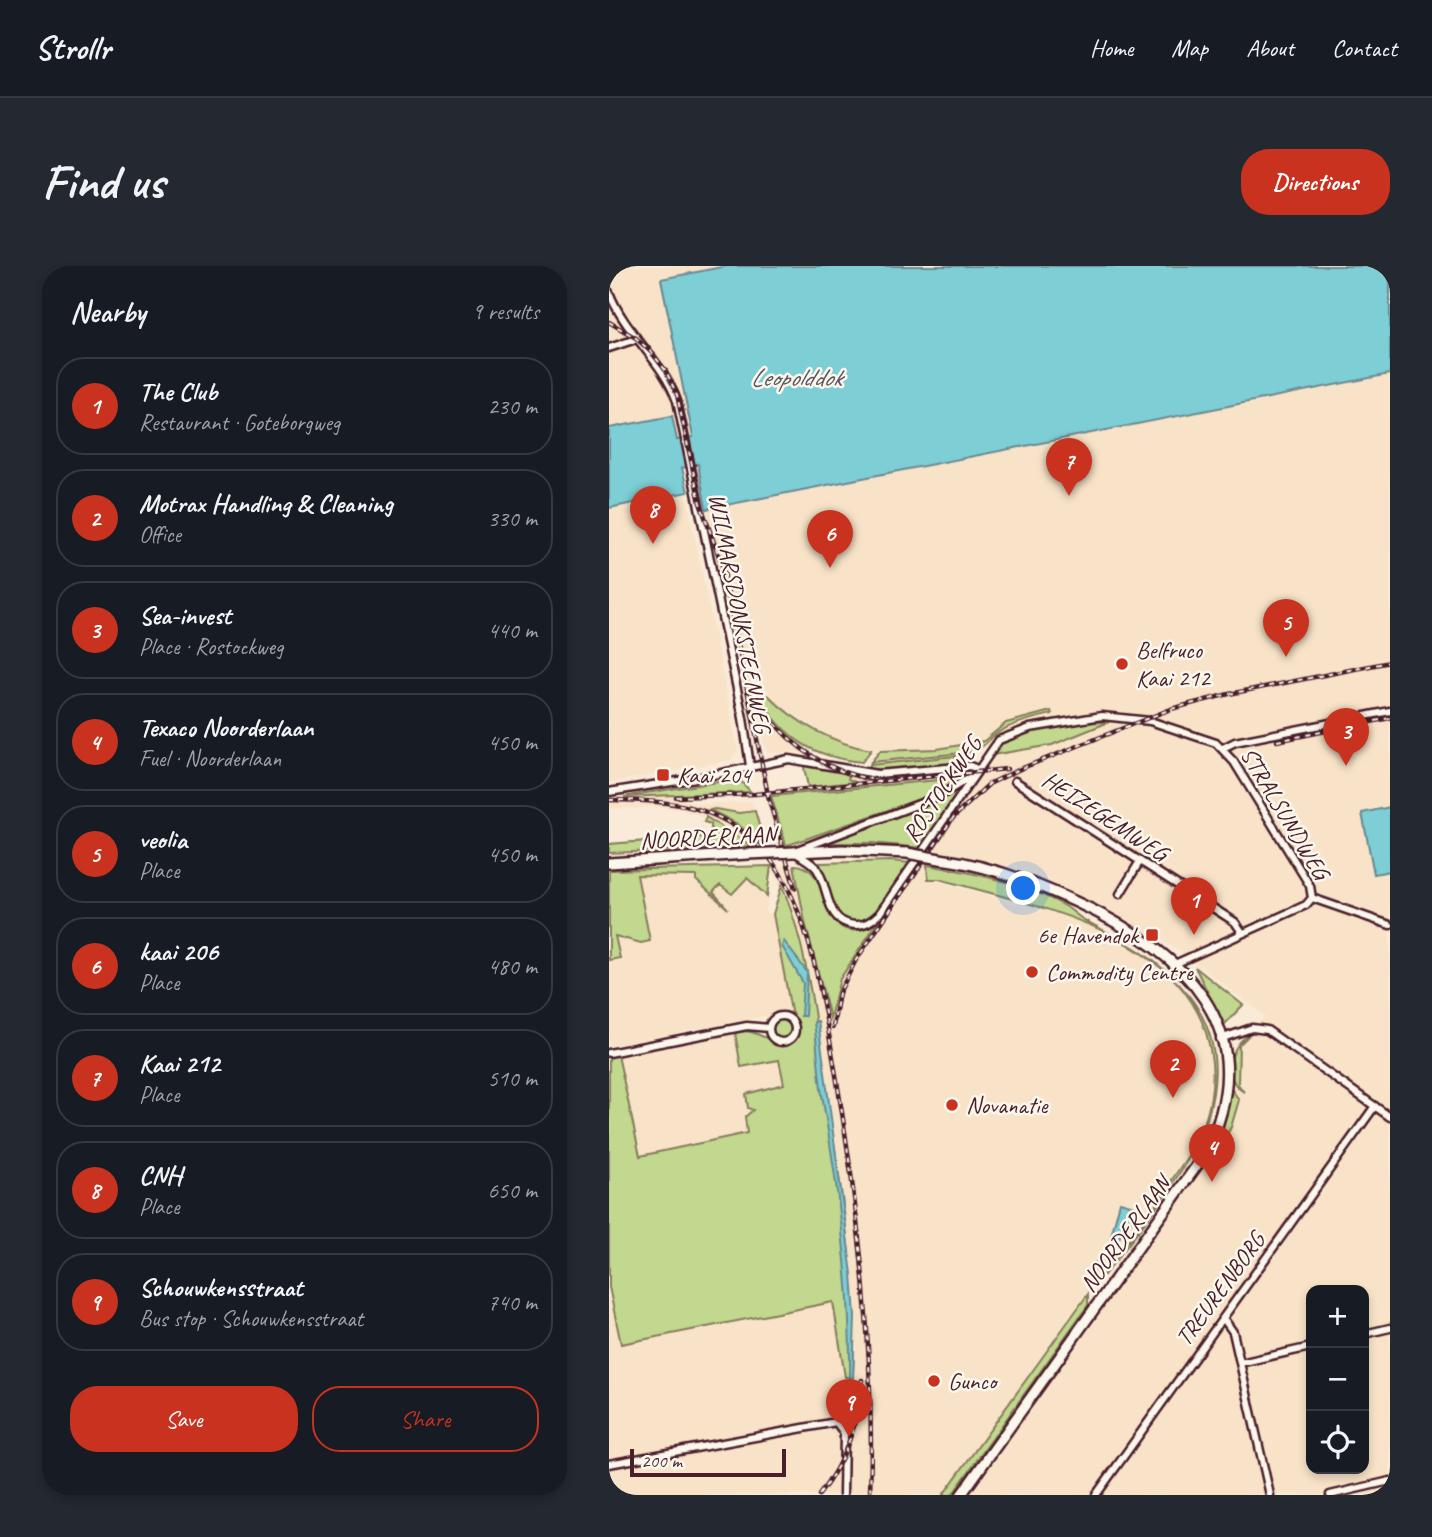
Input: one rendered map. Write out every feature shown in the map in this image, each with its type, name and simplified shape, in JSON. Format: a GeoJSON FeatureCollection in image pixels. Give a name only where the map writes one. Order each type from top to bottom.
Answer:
{"type":"FeatureCollection","features":[{"type":"Feature","properties":{"kind":"main road","name":"NOORDERLAAN"},"geometry":{"type":"LineString","coordinates":[[609,862],[842,849],[907,853],[940,859],[1035,883],[1098,912],[1150,942],[1177,964],[1201,992],[1214,1017],[1226,1067],[1223,1108],[1205,1154],[961,1495]]}},
{"type":"Feature","properties":{"kind":"street"},"geometry":{"type":"LineString","coordinates":[[609,292],[619,314],[636,339],[609,348]]}},
{"type":"Feature","properties":{"kind":"street","name":"WILMARSDONKSTEENWEG"},"geometry":{"type":"LineString","coordinates":[[636,339],[654,358],[671,383],[685,438],[743,718],[750,766]]}},
{"type":"Feature","properties":{"kind":"street"},"geometry":{"type":"LineString","coordinates":[[1223,748],[1235,742],[1390,711]]}},
{"type":"Feature","properties":{"kind":"street","name":"ROSTOCKWEG"},"geometry":{"type":"LineString","coordinates":[[794,852],[819,872],[829,904],[839,920],[852,925],[868,923],[879,914],[971,776],[1005,735],[1087,717],[1150,721],[1208,740],[1223,748]]}},
{"type":"Feature","properties":{"kind":"street","name":"STRALSUNDWEG"},"geometry":{"type":"LineString","coordinates":[[1223,748],[1310,886],[1312,898]]}},
{"type":"Feature","properties":{"kind":"street"},"geometry":{"type":"LineString","coordinates":[[609,792],[800,759],[877,774],[970,766],[977,769]]}},
{"type":"Feature","properties":{"kind":"street","name":"NOORDERLAAN"},"geometry":{"type":"LineString","coordinates":[[794,852],[940,796],[971,776]]}},
{"type":"Feature","properties":{"kind":"street","name":"HEIZEGEMWEG"},"geometry":{"type":"LineString","coordinates":[[1015,780],[1235,922],[1242,932]]}},
{"type":"Feature","properties":{"kind":"street"},"geometry":{"type":"LineString","coordinates":[[1120,894],[1140,861]]}},
{"type":"Feature","properties":{"kind":"street"},"geometry":{"type":"LineString","coordinates":[[1177,964],[1306,905],[1312,898],[1390,925]]}},
{"type":"Feature","properties":{"kind":"street"},"geometry":{"type":"LineString","coordinates":[[784,1015],[795,1023],[796,1032],[787,1042],[778,1042],[771,1036],[769,1028],[772,1020],[784,1015]]}},
{"type":"Feature","properties":{"kind":"street"},"geometry":{"type":"LineString","coordinates":[[609,1053],[747,1026],[769,1028]]}},
{"type":"Feature","properties":{"kind":"street"},"geometry":{"type":"LineString","coordinates":[[1220,1038],[1260,1028],[1295,1048],[1390,1117]]}},
{"type":"Feature","properties":{"kind":"street","name":"TREURENBORG"},"geometry":{"type":"LineString","coordinates":[[1096,1495],[1375,1106]]}},
{"type":"Feature","properties":{"kind":"street"},"geometry":{"type":"LineString","coordinates":[[1223,1318],[1233,1332],[1270,1495]]}},
{"type":"Feature","properties":{"kind":"street"},"geometry":{"type":"LineString","coordinates":[[1369,1333],[1390,1328]]}},
{"type":"Feature","properties":{"kind":"street"},"geometry":{"type":"LineString","coordinates":[[1240,1363],[1307,1348]]}},
{"type":"Feature","properties":{"kind":"street"},"geometry":{"type":"LineString","coordinates":[[609,1464],[836,1422],[844,1433],[843,1495]]}},
{"type":"Feature","properties":{"kind":"street"},"geometry":{"type":"LineString","coordinates":[[1331,1495],[1390,1481]]}},
{"type":"Feature","properties":{"kind":"shaded area"},"geometry":{"type":"Polygon","coordinates":[[[609,266],[727,266],[661,279],[693,437],[677,441],[672,416],[609,428],[609,266]]]}},
{"type":"Feature","properties":{"kind":"shaded area"},"geometry":{"type":"Polygon","coordinates":[[[1390,374],[1390,807],[1362,813],[1374,874],[1390,871],[1390,1495],[967,1495],[1212,1153],[1228,1107],[1233,1049],[1265,1016],[1181,952],[1101,906],[1001,864],[928,849],[992,755],[984,741],[905,752],[871,750],[840,743],[775,703],[750,662],[745,664],[765,707],[786,732],[806,748],[802,752],[767,753],[757,720],[765,718],[750,690],[760,747],[757,747],[706,509],[1390,374]]]}},
{"type":"Feature","properties":{"kind":"shaded area"},"geometry":{"type":"Polygon","coordinates":[[[686,493],[738,751],[731,760],[609,783],[609,508],[686,493]]]}},
{"type":"Feature","properties":{"kind":"shaded area"},"geometry":{"type":"Polygon","coordinates":[[[765,772],[770,791],[854,782],[848,779],[850,773],[882,779],[960,773],[960,777],[771,796],[786,845],[780,845],[765,796],[680,799],[697,804],[753,802],[755,811],[712,810],[736,823],[763,846],[753,847],[718,823],[683,810],[654,807],[609,809],[609,798],[764,791],[761,773],[765,772]]]}},
{"type":"Feature","properties":{"kind":"shaded area"},"geometry":{"type":"Polygon","coordinates":[[[918,864],[927,865],[929,879],[1079,920],[1146,955],[1166,972],[1184,991],[1199,1017],[1210,1051],[1211,1093],[1198,1139],[943,1495],[609,1495],[609,1287],[621,1344],[834,1302],[851,1429],[856,1408],[852,1407],[855,1316],[839,1163],[812,984],[795,920],[771,866],[794,865],[805,922],[830,1018],[836,990],[847,966],[918,864]]]}},
{"type":"Feature","properties":{"kind":"shaded area"},"geometry":{"type":"Polygon","coordinates":[[[609,876],[770,877],[766,913],[773,914],[791,1011],[609,1046],[609,876]]]}},
{"type":"Feature","properties":{"kind":"shaded area"},"geometry":{"type":"Polygon","coordinates":[[[739,1031],[758,1033],[778,1045],[793,1124],[640,1156],[618,1055],[739,1031]]]}},
{"type":"Feature","properties":{"kind":"green space"},"geometry":{"type":"Polygon","coordinates":[[[768,695],[802,723],[815,730],[843,743],[871,750],[862,762],[829,756],[815,750],[790,735],[779,724],[759,697],[768,695]]]}},
{"type":"Feature","properties":{"kind":"green space"},"geometry":{"type":"Polygon","coordinates":[[[1051,711],[1052,714],[1005,729],[972,752],[871,762],[880,751],[937,749],[984,741],[1006,723],[1051,711]]]}},
{"type":"Feature","properties":{"kind":"green space"},"geometry":{"type":"Polygon","coordinates":[[[1109,722],[1052,745],[992,755],[1003,742],[1023,734],[1071,725],[1109,722]]]}},
{"type":"Feature","properties":{"kind":"green space"},"geometry":{"type":"Polygon","coordinates":[[[955,756],[956,764],[898,770],[867,769],[870,765],[955,756]]]}},
{"type":"Feature","properties":{"kind":"green space"},"geometry":{"type":"Polygon","coordinates":[[[803,763],[850,773],[848,779],[855,782],[808,787],[803,763]]]}},
{"type":"Feature","properties":{"kind":"green space"},"geometry":{"type":"Polygon","coordinates":[[[738,778],[751,792],[624,797],[709,783],[738,778]]]}},
{"type":"Feature","properties":{"kind":"green space"},"geometry":{"type":"Polygon","coordinates":[[[960,778],[934,794],[786,845],[771,796],[960,778]]]}},
{"type":"Feature","properties":{"kind":"green space"},"geometry":{"type":"Polygon","coordinates":[[[958,790],[960,792],[922,848],[872,843],[820,843],[958,790]]]}},
{"type":"Feature","properties":{"kind":"green space"},"geometry":{"type":"Polygon","coordinates":[[[710,810],[739,813],[755,811],[765,846],[736,823],[710,810]]]}},
{"type":"Feature","properties":{"kind":"green space"},"geometry":{"type":"Polygon","coordinates":[[[706,817],[753,847],[609,853],[609,844],[711,836],[711,824],[704,822],[706,817]]]}},
{"type":"Feature","properties":{"kind":"green space"},"geometry":{"type":"Polygon","coordinates":[[[820,863],[911,863],[878,911],[863,921],[843,917],[836,911],[820,863]]]}},
{"type":"Feature","properties":{"kind":"green space"},"geometry":{"type":"Polygon","coordinates":[[[794,865],[807,869],[816,878],[834,919],[843,928],[857,930],[877,923],[840,979],[830,1018],[805,922],[794,865]]]}},
{"type":"Feature","properties":{"kind":"green space"},"geometry":{"type":"Polygon","coordinates":[[[927,865],[980,875],[1032,891],[1065,906],[1105,932],[1022,902],[939,879],[928,879],[927,865]]]}},
{"type":"Feature","properties":{"kind":"green space"},"geometry":{"type":"Polygon","coordinates":[[[771,866],[767,896],[747,878],[732,894],[720,885],[713,892],[728,909],[696,880],[696,876],[637,875],[650,941],[641,943],[615,936],[620,958],[609,960],[609,870],[771,866]]]}},
{"type":"Feature","properties":{"kind":"green space"},"geometry":{"type":"Polygon","coordinates":[[[782,885],[798,932],[809,980],[841,1190],[853,1302],[853,1378],[845,1377],[833,1302],[621,1344],[609,1287],[609,1057],[618,1055],[640,1156],[747,1133],[745,1117],[753,1110],[748,1108],[746,1094],[784,1084],[779,1060],[741,1067],[735,1033],[751,1032],[773,1041],[788,1043],[796,1040],[799,1033],[791,1011],[773,914],[782,885]]]}},
{"type":"Feature","properties":{"kind":"green space"},"geometry":{"type":"Polygon","coordinates":[[[1195,967],[1243,1005],[1224,1025],[1195,967]]]}},
{"type":"Feature","properties":{"kind":"green space"},"geometry":{"type":"Polygon","coordinates":[[[1180,986],[1204,1019],[1213,1047],[1215,1079],[1208,1116],[1201,1134],[1191,1154],[1178,1176],[1104,1275],[1093,1270],[1092,1264],[1113,1255],[1132,1236],[1197,1141],[1207,1116],[1212,1090],[1212,1063],[1201,1019],[1180,986]]]}},
{"type":"Feature","properties":{"kind":"green space"},"geometry":{"type":"Polygon","coordinates":[[[779,1019],[787,1019],[793,1029],[787,1039],[779,1039],[773,1033],[773,1025],[779,1019]]]}},
{"type":"Feature","properties":{"kind":"green space"},"geometry":{"type":"Polygon","coordinates":[[[1249,1035],[1239,1045],[1238,1084],[1244,1092],[1237,1087],[1233,1079],[1231,1063],[1237,1046],[1249,1035]]]}},
{"type":"Feature","properties":{"kind":"green space"},"geometry":{"type":"Polygon","coordinates":[[[1230,1087],[1239,1100],[1231,1127],[1216,1155],[1217,1140],[1230,1087]]]}},
{"type":"Feature","properties":{"kind":"green space"},"geometry":{"type":"Polygon","coordinates":[[[1088,1294],[1088,1305],[952,1495],[943,1495],[1088,1294]]]}},
{"type":"Feature","properties":{"kind":"water","name":"Leopolddok"},"geometry":{"type":"Polygon","coordinates":[[[727,266],[1390,266],[1390,374],[706,509],[698,464],[682,468],[688,492],[609,508],[609,428],[672,416],[677,440],[693,437],[661,279],[727,266]]]}},
{"type":"Feature","properties":{"kind":"water"},"geometry":{"type":"Polygon","coordinates":[[[1390,807],[1390,871],[1374,874],[1362,813],[1390,807]]]}},
{"type":"Feature","properties":{"kind":"water"},"geometry":{"type":"Polygon","coordinates":[[[784,941],[807,972],[805,1016],[801,1016],[803,983],[782,946],[784,941]]]}},
{"type":"Feature","properties":{"kind":"water"},"geometry":{"type":"Polygon","coordinates":[[[818,1021],[852,1274],[855,1316],[853,1378],[850,1378],[843,1239],[821,1091],[814,1022],[818,1021]]]}},
{"type":"Feature","properties":{"kind":"water"},"geometry":{"type":"Polygon","coordinates":[[[1120,1202],[1141,1208],[1118,1239],[1111,1236],[1120,1202]]]}},
{"type":"Feature","properties":{"kind":"railway"},"geometry":{"type":"LineString","coordinates":[[609,322],[636,338],[652,353],[666,371],[677,395],[700,503],[723,568],[769,800],[795,888]]}},
{"type":"Feature","properties":{"kind":"railway"},"geometry":{"type":"LineString","coordinates":[[833,1027],[839,993],[856,960],[953,818],[989,784],[1171,709],[1229,694],[1390,662]]}},
{"type":"Feature","properties":{"kind":"railway"},"geometry":{"type":"LineString","coordinates":[[752,690],[773,722],[801,748],[835,768],[871,779]]}},
{"type":"Feature","properties":{"kind":"railway"},"geometry":{"type":"LineString","coordinates":[[1277,741],[1390,718]]}},
{"type":"Feature","properties":{"kind":"railway"},"geometry":{"type":"LineString","coordinates":[[676,797],[755,794],[1007,769]]}},
{"type":"Feature","properties":{"kind":"railway"},"geometry":{"type":"LineString","coordinates":[[609,800],[651,801],[690,807],[726,821],[744,832],[777,868],[802,923],[812,954],[826,1018],[858,1232],[868,1336],[870,1495]]}},
{"type":"Feature","properties":{"kind":"railway"},"geometry":{"type":"LineString","coordinates":[[819,1495],[836,1469],[849,1441],[858,1411],[862,1380]]}},
{"type":"Feature","properties":{"kind":"place","name":"Kaai 212"},"geometry":{"type":"Point","coordinates":[1069,496]}},
{"type":"Feature","properties":{"kind":"place","name":"CNH"},"geometry":{"type":"Point","coordinates":[653,544]}},
{"type":"Feature","properties":{"kind":"place","name":"kaai 206"},"geometry":{"type":"Point","coordinates":[830,568]}},
{"type":"Feature","properties":{"kind":"place","name":"veolia"},"geometry":{"type":"Point","coordinates":[1286,657]}},
{"type":"Feature","properties":{"kind":"place","name":"Belfruco Kaai 212"},"geometry":{"type":"Point","coordinates":[1122,664]}},
{"type":"Feature","properties":{"kind":"place","name":"Sea-invest"},"geometry":{"type":"Point","coordinates":[1346,766]}},
{"type":"Feature","properties":{"kind":"place","name":"Kaai 204"},"geometry":{"type":"Point","coordinates":[663,775]}},
{"type":"Feature","properties":{"kind":"place","name":"6e Havendok"},"geometry":{"type":"Point","coordinates":[1152,935]}},
{"type":"Feature","properties":{"kind":"place","name":"The Club"},"geometry":{"type":"Point","coordinates":[1194,935]}},
{"type":"Feature","properties":{"kind":"place","name":"Commodity Centre"},"geometry":{"type":"Point","coordinates":[1032,972]}},
{"type":"Feature","properties":{"kind":"place","name":"Motrax Handling & Cleaning"},"geometry":{"type":"Point","coordinates":[1173,1098]}},
{"type":"Feature","properties":{"kind":"place","name":"Novanatie"},"geometry":{"type":"Point","coordinates":[952,1105]}},
{"type":"Feature","properties":{"kind":"place","name":"Texaco Noorderlaan"},"geometry":{"type":"Point","coordinates":[1212,1182]}},
{"type":"Feature","properties":{"kind":"place","name":"Gunco"},"geometry":{"type":"Point","coordinates":[934,1381]}},
{"type":"Feature","properties":{"kind":"place","name":"Schouwkensstraat"},"geometry":{"type":"Point","coordinates":[849,1437]}}]}
